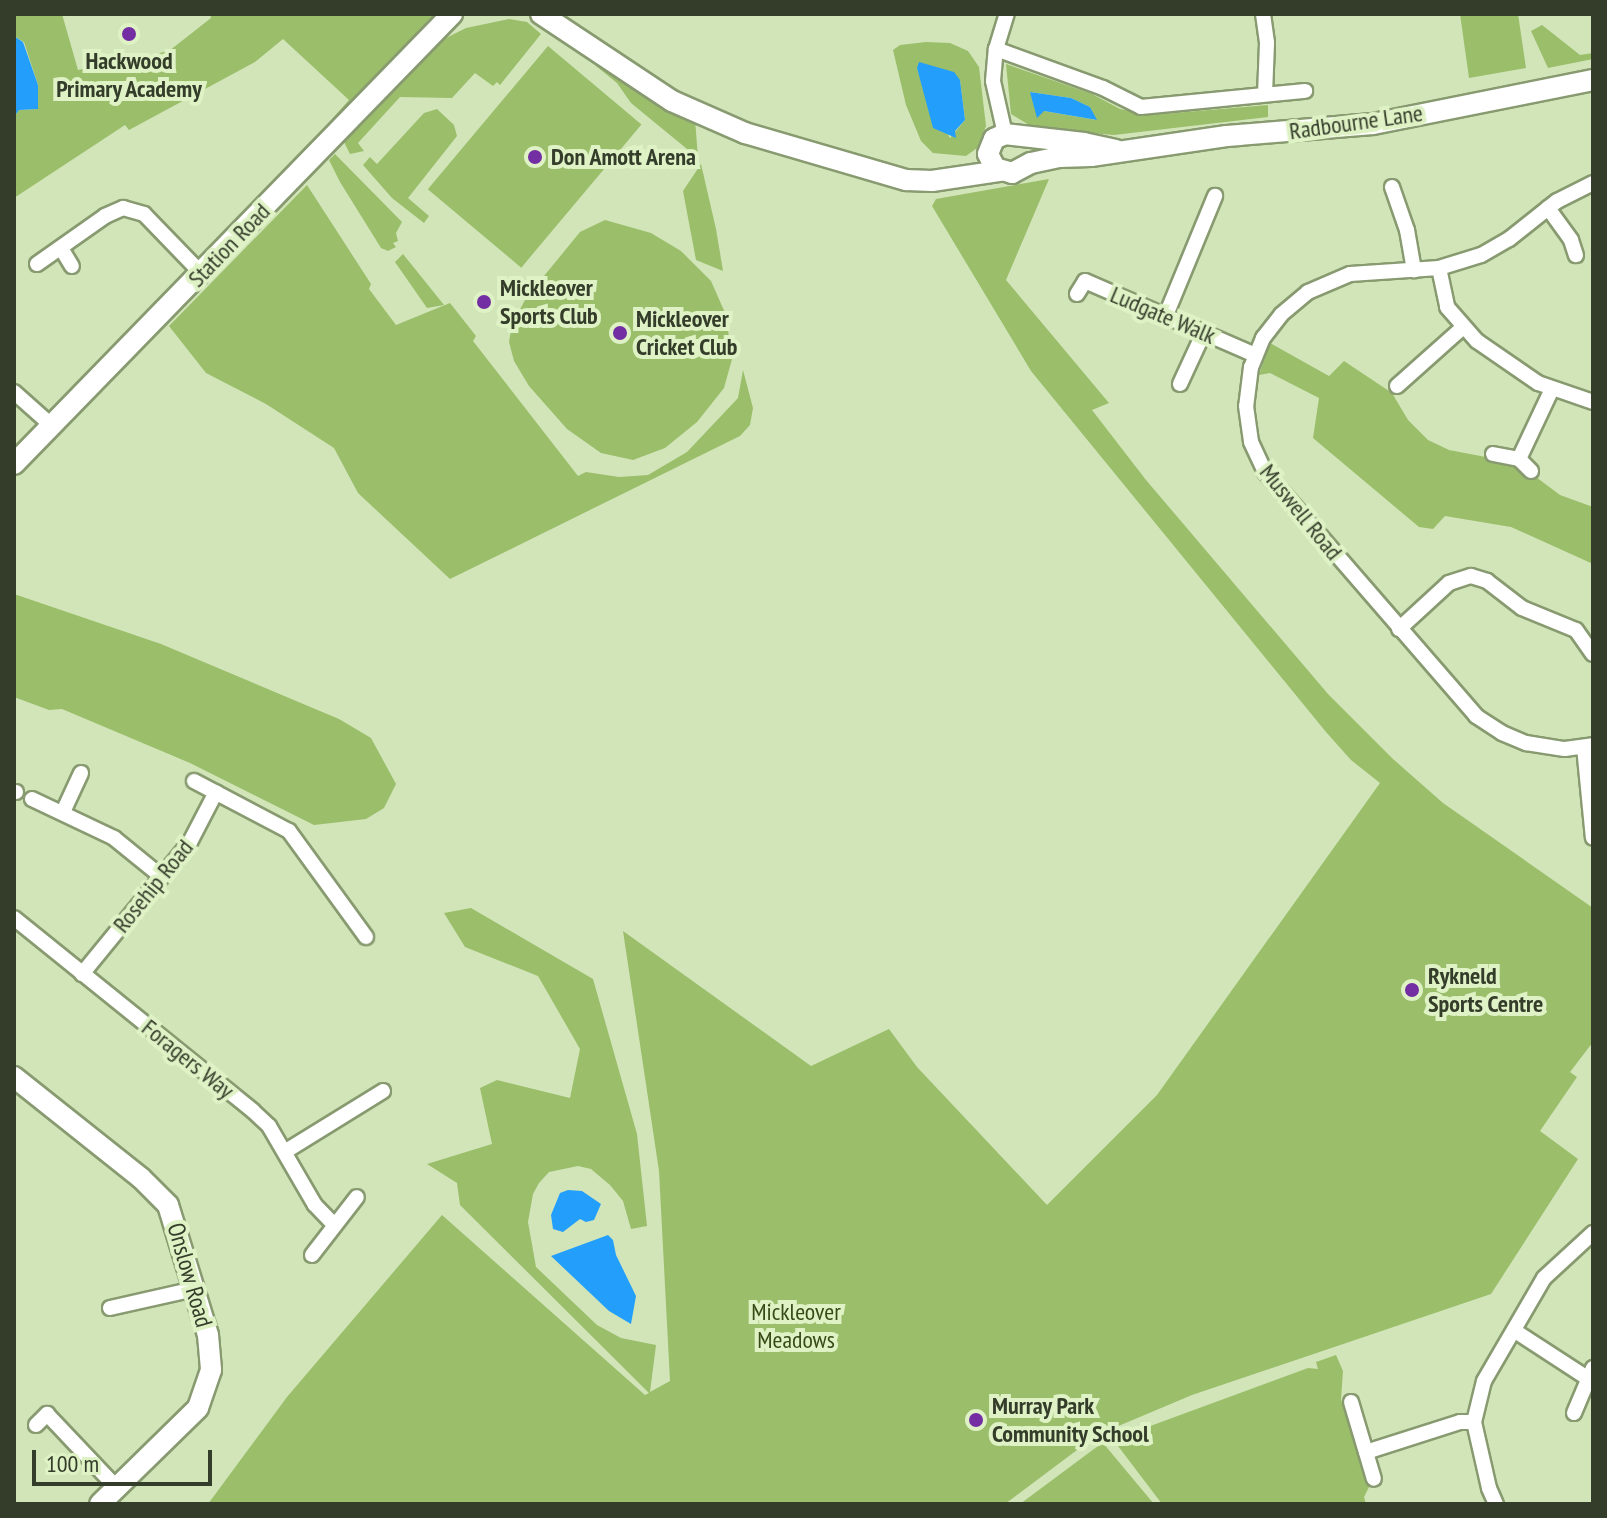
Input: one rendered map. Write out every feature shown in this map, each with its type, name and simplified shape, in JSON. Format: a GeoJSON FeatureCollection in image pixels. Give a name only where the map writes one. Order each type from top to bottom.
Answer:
{"type":"FeatureCollection","features":[{"type":"Feature","properties":{"kind":"street","name":"Station Road"},"geometry":{"type":"LineString","coordinates":[[14,464],[448,20],[469,14]]}},
{"type":"Feature","properties":{"kind":"street"},"geometry":{"type":"LineString","coordinates":[[541,14],[672,101],[745,133],[893,178],[932,181],[963,174],[1012,173],[1022,167],[1027,155],[1012,136],[993,81],[996,49],[1007,14]]}},
{"type":"Feature","properties":{"kind":"street"},"geometry":{"type":"LineString","coordinates":[[1263,14],[1267,43],[1265,94]]}},
{"type":"Feature","properties":{"kind":"street"},"geometry":{"type":"LineString","coordinates":[[996,49],[1103,88],[1121,100],[1141,107],[1305,91]]}},
{"type":"Feature","properties":{"kind":"street","name":"Radbourne Lane"},"geometry":{"type":"LineString","coordinates":[[1022,167],[1041,161],[1116,150],[1373,124],[1593,80]]}},
{"type":"Feature","properties":{"kind":"street"},"geometry":{"type":"LineString","coordinates":[[963,174],[989,149],[994,139],[1012,136]]}},
{"type":"Feature","properties":{"kind":"street","name":"Radbourne Lane"},"geometry":{"type":"LineString","coordinates":[[1012,136],[1084,143],[1116,150]]}},
{"type":"Feature","properties":{"kind":"street"},"geometry":{"type":"LineString","coordinates":[[989,149],[989,159],[1000,171]]}},
{"type":"Feature","properties":{"kind":"street","name":"Muswell Road"},"geometry":{"type":"LineString","coordinates":[[1588,746],[1534,745],[1491,727],[1471,710],[1258,461],[1246,415],[1248,380],[1255,355],[1273,324],[1317,286],[1350,274],[1439,268],[1498,246],[1548,208],[1593,183]]}},
{"type":"Feature","properties":{"kind":"street"},"geometry":{"type":"LineString","coordinates":[[1392,187],[1407,230],[1414,270]]}},
{"type":"Feature","properties":{"kind":"street"},"geometry":{"type":"LineString","coordinates":[[1166,315],[1215,196]]}},
{"type":"Feature","properties":{"kind":"street"},"geometry":{"type":"LineString","coordinates":[[37,264],[105,216],[123,208],[134,208],[202,274]]}},
{"type":"Feature","properties":{"kind":"street"},"geometry":{"type":"LineString","coordinates":[[1548,208],[1571,240],[1576,255]]}},
{"type":"Feature","properties":{"kind":"street"},"geometry":{"type":"LineString","coordinates":[[61,248],[72,266]]}},
{"type":"Feature","properties":{"kind":"street"},"geometry":{"type":"LineString","coordinates":[[1439,268],[1447,307],[1462,328],[1509,365],[1552,389],[1593,402]]}},
{"type":"Feature","properties":{"kind":"street","name":"Ludgate Walk"},"geometry":{"type":"LineString","coordinates":[[1077,294],[1085,281],[1255,355]]}},
{"type":"Feature","properties":{"kind":"street"},"geometry":{"type":"LineString","coordinates":[[1397,386],[1462,328]]}},
{"type":"Feature","properties":{"kind":"street"},"geometry":{"type":"LineString","coordinates":[[1180,384],[1204,332]]}},
{"type":"Feature","properties":{"kind":"street"},"geometry":{"type":"LineString","coordinates":[[1519,459],[1552,389]]}},
{"type":"Feature","properties":{"kind":"street"},"geometry":{"type":"LineString","coordinates":[[14,392],[51,425]]}},
{"type":"Feature","properties":{"kind":"street"},"geometry":{"type":"LineString","coordinates":[[1493,454],[1519,459],[1531,471]]}},
{"type":"Feature","properties":{"kind":"street"},"geometry":{"type":"LineString","coordinates":[[1399,629],[1449,583],[1471,576],[1487,581],[1522,608],[1576,630],[1593,654]]}},
{"type":"Feature","properties":{"kind":"street"},"geometry":{"type":"LineString","coordinates":[[1588,746],[1593,838]]}},
{"type":"Feature","properties":{"kind":"street"},"geometry":{"type":"LineString","coordinates":[[63,812],[81,773]]}},
{"type":"Feature","properties":{"kind":"street"},"geometry":{"type":"LineString","coordinates":[[194,781],[289,831],[366,937]]}},
{"type":"Feature","properties":{"kind":"street","name":"Rosehip Road"},"geometry":{"type":"LineString","coordinates":[[82,974],[190,842],[216,792]]}},
{"type":"Feature","properties":{"kind":"street"},"geometry":{"type":"LineString","coordinates":[[32,799],[114,838],[162,877]]}},
{"type":"Feature","properties":{"kind":"street","name":"Foragers Way"},"geometry":{"type":"LineString","coordinates":[[14,918],[253,1111],[286,1151],[315,1205],[334,1225]]}},
{"type":"Feature","properties":{"kind":"street","name":"Onslow Road"},"geometry":{"type":"LineString","coordinates":[[14,1077],[163,1198],[177,1225],[210,1347],[211,1370],[207,1388],[191,1416],[100,1504]]}},
{"type":"Feature","properties":{"kind":"street"},"geometry":{"type":"LineString","coordinates":[[286,1151],[383,1091]]}},
{"type":"Feature","properties":{"kind":"street"},"geometry":{"type":"LineString","coordinates":[[312,1255],[357,1197]]}},
{"type":"Feature","properties":{"kind":"street"},"geometry":{"type":"LineString","coordinates":[[1496,1504],[1489,1488],[1474,1422],[1484,1381],[1544,1278],[1593,1233]]}},
{"type":"Feature","properties":{"kind":"street"},"geometry":{"type":"LineString","coordinates":[[118,1302],[194,1289]]}},
{"type":"Feature","properties":{"kind":"street"},"geometry":{"type":"LineString","coordinates":[[1515,1331],[1590,1373],[1574,1413]]}},
{"type":"Feature","properties":{"kind":"street"},"geometry":{"type":"LineString","coordinates":[[1351,1402],[1374,1479]]}},
{"type":"Feature","properties":{"kind":"street"},"geometry":{"type":"LineString","coordinates":[[36,1425],[47,1414],[117,1488]]}},
{"type":"Feature","properties":{"kind":"street"},"geometry":{"type":"LineString","coordinates":[[1366,1452],[1460,1422],[1474,1422]]}},
{"type":"Feature","properties":{"kind":"green space"},"geometry":{"type":"Polygon","coordinates":[[[14,14],[62,14],[78,70],[169,51],[211,18],[210,14],[437,14],[335,122],[332,119],[349,100],[283,39],[255,62],[129,130],[125,125],[14,198],[14,117],[19,110],[38,109],[38,85],[24,42],[14,36],[14,14]]]}},
{"type":"Feature","properties":{"kind":"green space"},"geometry":{"type":"Polygon","coordinates":[[[1460,14],[1518,14],[1526,68],[1469,78],[1460,14]]]}},
{"type":"Feature","properties":{"kind":"green space"},"geometry":{"type":"Polygon","coordinates":[[[509,19],[527,22],[541,34],[500,85],[497,82],[493,86],[475,73],[452,98],[400,97],[358,143],[364,151],[350,154],[342,138],[441,36],[446,38],[466,28],[509,19]]]}},
{"type":"Feature","properties":{"kind":"green space"},"geometry":{"type":"Polygon","coordinates":[[[1542,25],[1580,55],[1593,53],[1593,59],[1548,68],[1531,31],[1542,25]]]}},
{"type":"Feature","properties":{"kind":"green space"},"geometry":{"type":"Polygon","coordinates":[[[950,43],[968,51],[979,67],[986,126],[977,148],[966,156],[933,153],[921,141],[906,105],[893,50],[900,45],[950,43]],[[917,68],[926,96],[950,138],[965,120],[960,80],[917,68]]]}},
{"type":"Feature","properties":{"kind":"green space","name":"Don Amott Arena"},"geometry":{"type":"Polygon","coordinates":[[[548,46],[641,124],[521,268],[428,189],[548,46]]]}},
{"type":"Feature","properties":{"kind":"green space"},"geometry":{"type":"Polygon","coordinates":[[[598,62],[695,119],[698,158],[631,103],[617,83],[596,66],[598,62]]]}},
{"type":"Feature","properties":{"kind":"green space"},"geometry":{"type":"Polygon","coordinates":[[[1006,64],[1092,94],[1120,109],[1151,115],[1268,105],[1268,117],[1114,135],[1034,128],[1011,114],[1006,64]],[[1030,92],[1044,111],[1096,120],[1090,107],[1071,98],[1030,92]]]}},
{"type":"Feature","properties":{"kind":"green space"},"geometry":{"type":"Polygon","coordinates":[[[437,109],[454,125],[457,136],[408,198],[429,216],[424,223],[392,198],[363,165],[370,157],[377,164],[424,113],[437,109]]]}},
{"type":"Feature","properties":{"kind":"green space"},"geometry":{"type":"Polygon","coordinates":[[[335,154],[402,222],[396,233],[398,241],[393,243],[396,247],[388,251],[381,248],[329,160],[335,154]]]}},
{"type":"Feature","properties":{"kind":"green space"},"geometry":{"type":"Polygon","coordinates":[[[701,164],[723,271],[696,260],[683,191],[701,164]]]}},
{"type":"Feature","properties":{"kind":"green space","name":"Mickleover Meadows"},"geometry":{"type":"Polygon","coordinates":[[[1049,179],[1006,280],[1109,403],[1092,410],[1146,480],[1328,694],[1393,759],[1443,803],[1593,908],[1593,1042],[1570,1072],[1577,1077],[1540,1131],[1578,1159],[1491,1294],[1192,1395],[1097,1435],[1005,1504],[208,1504],[287,1397],[442,1215],[645,1395],[649,1393],[460,1205],[457,1183],[427,1164],[492,1144],[480,1088],[497,1080],[570,1098],[580,1049],[538,976],[465,947],[444,913],[471,908],[593,979],[637,1134],[647,1226],[631,1229],[623,1201],[610,1185],[591,1169],[578,1166],[549,1172],[539,1183],[533,1194],[528,1222],[536,1267],[597,1325],[621,1338],[656,1345],[650,1392],[670,1381],[659,1171],[623,931],[811,1066],[889,1029],[917,1067],[1047,1205],[1157,1095],[1380,783],[1351,760],[1326,732],[1031,371],[932,206],[936,199],[1049,179]]]}},
{"type":"Feature","properties":{"kind":"green space"},"geometry":{"type":"Polygon","coordinates":[[[307,185],[371,284],[369,289],[396,325],[450,303],[476,336],[473,341],[578,476],[586,472],[619,477],[648,475],[687,452],[738,398],[743,370],[753,408],[750,425],[740,436],[450,579],[358,493],[334,448],[266,404],[206,373],[169,326],[307,185]]]}},
{"type":"Feature","properties":{"kind":"green space","name":"Mickleover Cricket Club"},"geometry":{"type":"Polygon","coordinates":[[[605,220],[651,233],[681,251],[711,281],[726,315],[732,359],[724,388],[697,422],[665,448],[633,460],[601,453],[567,429],[529,386],[514,361],[509,342],[512,325],[526,298],[580,232],[605,220]]]}},
{"type":"Feature","properties":{"kind":"green space"},"geometry":{"type":"Polygon","coordinates":[[[403,254],[444,305],[427,308],[395,262],[403,254]]]}},
{"type":"Feature","properties":{"kind":"green space"},"geometry":{"type":"Polygon","coordinates":[[[1270,343],[1329,376],[1344,361],[1392,393],[1408,420],[1428,440],[1449,450],[1496,459],[1536,477],[1560,495],[1593,507],[1593,564],[1511,527],[1445,516],[1433,529],[1419,527],[1313,438],[1319,398],[1270,373],[1259,375],[1270,343]]]}},
{"type":"Feature","properties":{"kind":"green space"},"geometry":{"type":"Polygon","coordinates":[[[14,594],[161,644],[339,719],[371,738],[396,784],[384,808],[366,819],[314,825],[190,763],[62,709],[49,710],[14,697],[14,594]]]}},
{"type":"Feature","properties":{"kind":"green space"},"geometry":{"type":"Polygon","coordinates":[[[1336,1355],[1343,1371],[1341,1399],[1370,1485],[1364,1497],[1366,1504],[1162,1504],[1115,1439],[1308,1368],[1318,1369],[1316,1362],[1336,1355]]]}},
{"type":"Feature","properties":{"kind":"green space"},"geometry":{"type":"Polygon","coordinates":[[[1103,1443],[1154,1504],[1020,1504],[1094,1449],[1103,1443]]]}},
{"type":"Feature","properties":{"kind":"water"},"geometry":{"type":"Polygon","coordinates":[[[14,36],[23,42],[38,85],[38,109],[19,110],[14,117],[14,36]]]}},
{"type":"Feature","properties":{"kind":"water"},"geometry":{"type":"Polygon","coordinates":[[[919,62],[954,72],[960,80],[965,120],[955,131],[956,138],[933,128],[917,68],[919,62]]]}},
{"type":"Feature","properties":{"kind":"water"},"geometry":{"type":"Polygon","coordinates":[[[1030,92],[1071,98],[1090,107],[1097,120],[1044,111],[1037,118],[1030,92]]]}},
{"type":"Feature","properties":{"kind":"water"},"geometry":{"type":"Polygon","coordinates":[[[582,1191],[601,1204],[594,1220],[586,1222],[580,1219],[563,1232],[553,1229],[551,1215],[560,1193],[582,1191]]]}},
{"type":"Feature","properties":{"kind":"water"},"geometry":{"type":"Polygon","coordinates":[[[608,1235],[613,1240],[616,1255],[636,1296],[631,1324],[609,1311],[551,1256],[608,1235]]]}},
{"type":"Feature","properties":{"kind":"place","name":"Hackwood Primary Academy"},"geometry":{"type":"Point","coordinates":[129,34]}},
{"type":"Feature","properties":{"kind":"place","name":"Don Amott Arena"},"geometry":{"type":"Point","coordinates":[535,157]}},
{"type":"Feature","properties":{"kind":"place","name":"Mickleover Sports Club"},"geometry":{"type":"Point","coordinates":[484,302]}},
{"type":"Feature","properties":{"kind":"place","name":"Mickleover Cricket Club"},"geometry":{"type":"Point","coordinates":[620,333]}},
{"type":"Feature","properties":{"kind":"place","name":"Rykneld Sports Centre"},"geometry":{"type":"Point","coordinates":[1412,990]}},
{"type":"Feature","properties":{"kind":"place","name":"Murray Park Community School"},"geometry":{"type":"Point","coordinates":[976,1420]}}]}
